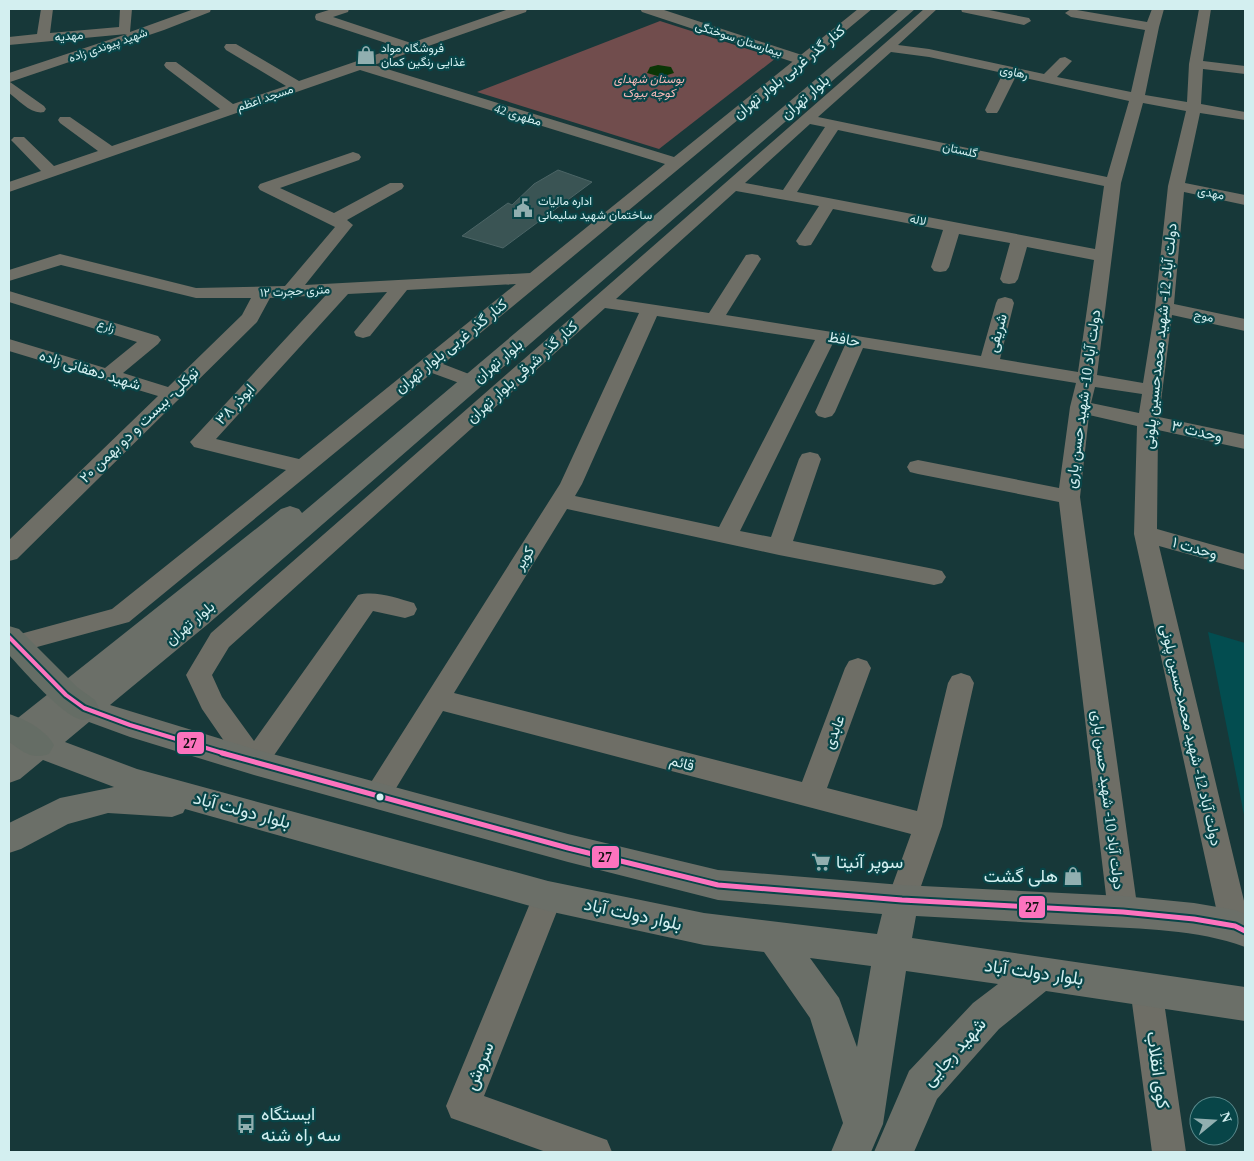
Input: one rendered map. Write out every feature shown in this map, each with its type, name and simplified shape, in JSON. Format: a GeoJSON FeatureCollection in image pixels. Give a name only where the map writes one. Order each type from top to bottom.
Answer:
{"type":"FeatureCollection","features":[{"type":"Feature","properties":{"kind":"main road","name":"بلوار تهران"},"geometry":{"type":"LineString","coordinates":[[75,702],[462,378],[893,9]]}},
{"type":"Feature","properties":{"kind":"main road","name":"بلوار تهران"},"geometry":{"type":"LineString","coordinates":[[75,702],[198,617],[908,9]]}},
{"type":"Feature","properties":{"kind":"main road"},"geometry":{"type":"LineString","coordinates":[[12,640],[75,702],[130,725],[254,762],[568,848],[718,885],[902,900],[1123,912],[1194,920],[1240,928]]}},
{"type":"Feature","properties":{"kind":"main road"},"geometry":{"type":"LineString","coordinates":[[9,770],[18,736],[75,702]]}},
{"type":"Feature","properties":{"kind":"main road","name":"بلوار دولت آباد"},"geometry":{"type":"LineString","coordinates":[[18,736],[134,781],[548,896],[704,930],[890,952],[1245,1004]]}},
{"type":"Feature","properties":{"kind":"main road"},"geometry":{"type":"LineString","coordinates":[[9,839],[60,812],[108,800],[229,806]]}},
{"type":"Feature","properties":{"kind":"main road"},"geometry":{"type":"LineString","coordinates":[[857,1138],[890,952],[902,900]]}},
{"type":"Feature","properties":{"kind":"main road"},"geometry":{"type":"LineString","coordinates":[[774,938],[826,1010],[857,1138]]}},
{"type":"Feature","properties":{"kind":"main road","name":"شهید رجایی"},"geometry":{"type":"LineString","coordinates":[[894,1152],[923,1084],[986,1016],[1042,973]]}},
{"type":"Feature","properties":{"kind":"street"},"geometry":{"type":"LineString","coordinates":[[43,38],[47,9]]}},
{"type":"Feature","properties":{"kind":"street"},"geometry":{"type":"LineString","coordinates":[[125,30],[126,9]]}},
{"type":"Feature","properties":{"kind":"street","name":"شهید پیوندی زاده"},"geometry":{"type":"LineString","coordinates":[[9,78],[160,27],[203,9]]}},
{"type":"Feature","properties":{"kind":"street"},"geometry":{"type":"LineString","coordinates":[[343,9],[321,17],[411,47]]}},
{"type":"Feature","properties":{"kind":"street","name":"مسجد اعظم"},"geometry":{"type":"LineString","coordinates":[[9,187],[521,9]]}},
{"type":"Feature","properties":{"kind":"street","name":"بیمارستان سوختگی"},"geometry":{"type":"LineString","coordinates":[[647,9],[802,60]]}},
{"type":"Feature","properties":{"kind":"street","name":"کنار گذر غربی بلوار تهران"},"geometry":{"type":"LineString","coordinates":[[12,640],[120,616],[866,9]]}},
{"type":"Feature","properties":{"kind":"street","name":"کنار گذر شرقی بلوار تهران"},"geometry":{"type":"LineString","coordinates":[[254,762],[211,702],[199,675],[220,640],[806,118],[890,48],[932,9]]}},
{"type":"Feature","properties":{"kind":"street"},"geometry":{"type":"LineString","coordinates":[[967,9],[1024,21]]}},
{"type":"Feature","properties":{"kind":"street","name":"دولت آباد 12- شهید محمدحسین پلونی"},"geometry":{"type":"LineString","coordinates":[[1205,9],[1196,64],[1194,108],[1176,186],[1164,308],[1148,420],[1145,534],[1240,928]]}},
{"type":"Feature","properties":{"kind":"street"},"geometry":{"type":"LineString","coordinates":[[1071,12],[1155,18]]}},
{"type":"Feature","properties":{"kind":"street","name":"دولت آباد 10- شهید حسن یاری"},"geometry":{"type":"LineString","coordinates":[[1123,912],[1069,497],[1080,407],[1087,378],[1113,182],[1137,98],[1155,18]]}},
{"type":"Feature","properties":{"kind":"street","name":"مهدیه"},"geometry":{"type":"LineString","coordinates":[[9,42],[160,27]]}},
{"type":"Feature","properties":{"kind":"street"},"geometry":{"type":"LineString","coordinates":[[231,47],[298,87]]}},
{"type":"Feature","properties":{"kind":"street","name":"رهاوی"},"geometry":{"type":"LineString","coordinates":[[890,48],[929,54],[1137,98],[1194,108]]}},
{"type":"Feature","properties":{"kind":"street"},"geometry":{"type":"LineString","coordinates":[[1047,79],[1065,61]]}},
{"type":"Feature","properties":{"kind":"street"},"geometry":{"type":"LineString","coordinates":[[171,64],[231,110]]}},
{"type":"Feature","properties":{"kind":"street"},"geometry":{"type":"LineString","coordinates":[[1196,64],[1245,70]]}},
{"type":"Feature","properties":{"kind":"street","name":"مطهری 42"},"geometry":{"type":"LineString","coordinates":[[360,65],[677,163]]}},
{"type":"Feature","properties":{"kind":"street"},"geometry":{"type":"LineString","coordinates":[[992,110],[1011,72]]}},
{"type":"Feature","properties":{"kind":"street"},"geometry":{"type":"LineString","coordinates":[[9,86],[39,109]]}},
{"type":"Feature","properties":{"kind":"street"},"geometry":{"type":"LineString","coordinates":[[1194,108],[1245,116]]}},
{"type":"Feature","properties":{"kind":"street","name":"گلستان"},"geometry":{"type":"LineString","coordinates":[[806,118],[1113,182]]}},
{"type":"Feature","properties":{"kind":"street"},"geometry":{"type":"LineString","coordinates":[[65,120],[110,152]]}},
{"type":"Feature","properties":{"kind":"street"},"geometry":{"type":"LineString","coordinates":[[787,196],[835,124]]}},
{"type":"Feature","properties":{"kind":"street"},"geometry":{"type":"LineString","coordinates":[[19,140],[52,173]]}},
{"type":"Feature","properties":{"kind":"street"},"geometry":{"type":"LineString","coordinates":[[290,292],[344,225],[266,187],[353,157]]}},
{"type":"Feature","properties":{"kind":"street","name":"لاله"},"geometry":{"type":"LineString","coordinates":[[732,185],[1103,256]]}},
{"type":"Feature","properties":{"kind":"street"},"geometry":{"type":"LineString","coordinates":[[334,220],[396,186]]}},
{"type":"Feature","properties":{"kind":"street","name":"مهدی"},"geometry":{"type":"LineString","coordinates":[[1176,186],[1245,200]]}},
{"type":"Feature","properties":{"kind":"street"},"geometry":{"type":"LineString","coordinates":[[805,241],[829,203]]}},
{"type":"Feature","properties":{"kind":"street"},"geometry":{"type":"LineString","coordinates":[[940,268],[953,226]]}},
{"type":"Feature","properties":{"kind":"street"},"geometry":{"type":"LineString","coordinates":[[1009,279],[1020,239]]}},
{"type":"Feature","properties":{"kind":"street","name":"۱۲ متری حجرت"},"geometry":{"type":"LineString","coordinates":[[9,276],[60,259],[196,293],[290,292],[534,278]]}},
{"type":"Feature","properties":{"kind":"street"},"geometry":{"type":"LineString","coordinates":[[714,320],[752,259]]}},
{"type":"Feature","properties":{"kind":"street"},"geometry":{"type":"LineString","coordinates":[[363,332],[401,286]]}},
{"type":"Feature","properties":{"kind":"street","name":"۳۸ ابوذر"},"geometry":{"type":"LineString","coordinates":[[303,467],[201,442],[342,289]]}},
{"type":"Feature","properties":{"kind":"street","name":"توکلی- بیست و دو بهمن ۲۰"},"geometry":{"type":"LineString","coordinates":[[9,553],[250,318],[263,293]]}},
{"type":"Feature","properties":{"kind":"street","name":"زارع"},"geometry":{"type":"LineString","coordinates":[[9,296],[151,340],[108,375]]}},
{"type":"Feature","properties":{"kind":"street","name":"حافظ"},"geometry":{"type":"LineString","coordinates":[[601,302],[827,336],[1152,390]]}},
{"type":"Feature","properties":{"kind":"street","name":"شریفی"},"geometry":{"type":"LineString","coordinates":[[989,362],[1005,303]]}},
{"type":"Feature","properties":{"kind":"street","name":"موج"},"geometry":{"type":"LineString","coordinates":[[1164,308],[1245,325]]}},
{"type":"Feature","properties":{"kind":"street","name":"کویر"},"geometry":{"type":"LineString","coordinates":[[377,795],[571,484],[650,310]]}},
{"type":"Feature","properties":{"kind":"street"},"geometry":{"type":"LineString","coordinates":[[726,536],[827,336]]}},
{"type":"Feature","properties":{"kind":"street"},"geometry":{"type":"LineString","coordinates":[[825,412],[856,341]]}},
{"type":"Feature","properties":{"kind":"street","name":"شهید دهقانی زاده"},"geometry":{"type":"LineString","coordinates":[[9,345],[171,394]]}},
{"type":"Feature","properties":{"kind":"street"},"geometry":{"type":"LineString","coordinates":[[428,365],[462,378]]}},
{"type":"Feature","properties":{"kind":"street"},"geometry":{"type":"LineString","coordinates":[[1080,407],[1148,420]]}},
{"type":"Feature","properties":{"kind":"street","name":"وحدت ۳"},"geometry":{"type":"LineString","coordinates":[[1148,420],[1245,442]]}},
{"type":"Feature","properties":{"kind":"street"},"geometry":{"type":"LineString","coordinates":[[779,547],[810,459]]}},
{"type":"Feature","properties":{"kind":"street"},"geometry":{"type":"LineString","coordinates":[[918,467],[1069,497]]}},
{"type":"Feature","properties":{"kind":"street"},"geometry":{"type":"LineString","coordinates":[[561,500],[779,547],[934,577]]}},
{"type":"Feature","properties":{"kind":"street"},"geometry":{"type":"LineString","coordinates":[[305,526],[334,539]]}},
{"type":"Feature","properties":{"kind":"street","name":"وحدت ۱"},"geometry":{"type":"LineString","coordinates":[[1145,534],[1245,562]]}},
{"type":"Feature","properties":{"kind":"street"},"geometry":{"type":"LineString","coordinates":[[254,762],[366,601],[406,609]]}},
{"type":"Feature","properties":{"kind":"street","name":"عابدی"},"geometry":{"type":"LineString","coordinates":[[810,796],[858,668]]}},
{"type":"Feature","properties":{"kind":"street"},"geometry":{"type":"LineString","coordinates":[[902,900],[928,826],[961,683]]}},
{"type":"Feature","properties":{"kind":"street","name":"قائم"},"geometry":{"type":"LineString","coordinates":[[436,699],[928,826]]}},
{"type":"Feature","properties":{"kind":"street","name":"سروش"},"geometry":{"type":"LineString","coordinates":[[548,896],[463,1106],[595,1152]]}},
{"type":"Feature","properties":{"kind":"street","name":"کوی انقلاب"},"geometry":{"type":"LineString","coordinates":[[1146,988],[1169,1152]]}},
{"type":"Feature","properties":{"kind":"shaded area"},"geometry":{"type":"Polygon","coordinates":[[[658,65],[671,67],[674,73],[661,77],[647,73],[650,67],[658,65]]]}},
{"type":"Feature","properties":{"kind":"shaded area"},"geometry":{"type":"Polygon","coordinates":[[[1208,632],[1245,643],[1245,820],[1208,632]]]}},
{"type":"Feature","properties":{"kind":"green space","name":"بوستان شهدای کوچه بیوک"},"geometry":{"type":"Polygon","coordinates":[[[660,21],[776,58],[659,149],[477,92],[660,21]]]}},
{"type":"Feature","properties":{"kind":"building","name":"اداره مالیات ساختمان شهید سلیمانی"},"geometry":{"type":"Polygon","coordinates":[[[558,170],[592,182],[503,248],[462,236],[508,203],[512,205],[534,184],[558,170]]]}},
{"type":"Feature","properties":{"kind":"transit line","name":"27"},"geometry":{"type":"LineString","coordinates":[[9,637],[66,695],[84,708],[130,725],[254,762],[568,848],[718,885],[902,900],[1123,912],[1194,919],[1235,926],[1245,931]]}},
{"type":"Feature","properties":{"kind":"place","name":"فروشگاه مواد غذایی رنگین کمان"},"geometry":{"type":"Point","coordinates":[366,55]}},
{"type":"Feature","properties":{"kind":"place","name":"اداره مالیات ساختمان شهید سلیمانی"},"geometry":{"type":"Point","coordinates":[523,208]}},
{"type":"Feature","properties":{"kind":"place","name":"سوپر آنیتا"},"geometry":{"type":"Point","coordinates":[821,862]}},
{"type":"Feature","properties":{"kind":"place","name":"هلى گشت"},"geometry":{"type":"Point","coordinates":[1073,876]}},
{"type":"Feature","properties":{"kind":"place","name":"ایستگاه سه راه شنه"},"geometry":{"type":"Point","coordinates":[246,1124]}}]}
